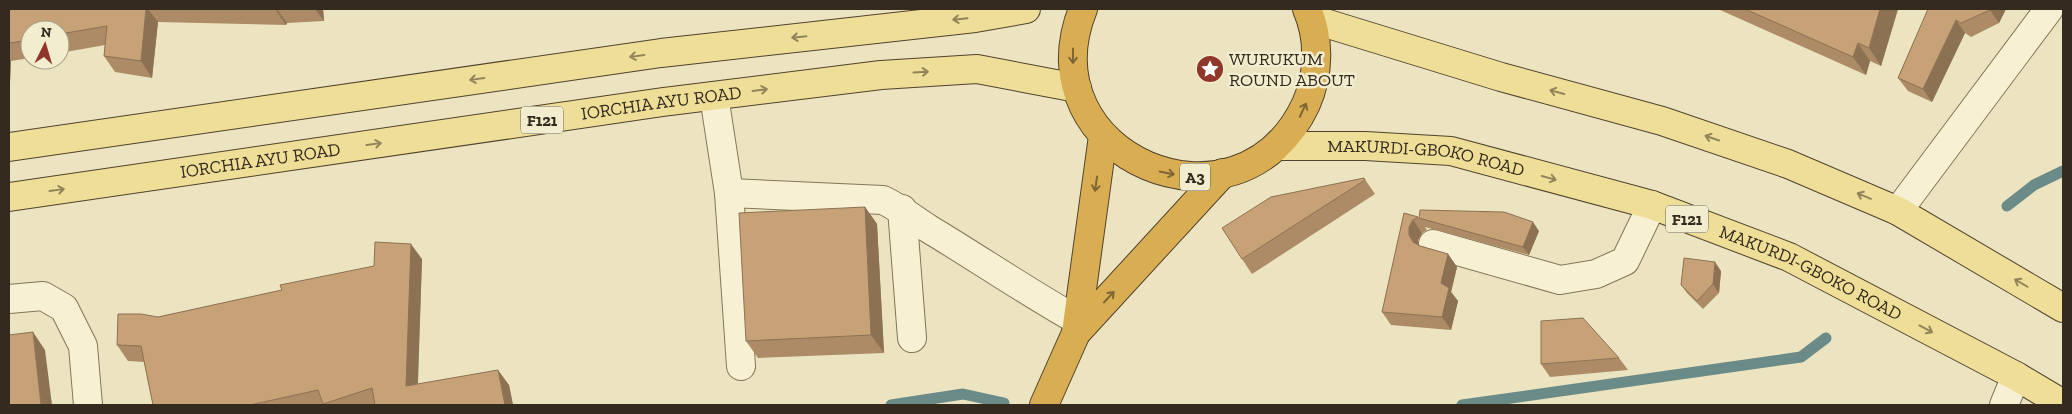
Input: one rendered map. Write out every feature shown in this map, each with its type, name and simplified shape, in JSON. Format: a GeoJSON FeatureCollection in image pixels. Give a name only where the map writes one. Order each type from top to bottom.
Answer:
{"type":"FeatureCollection","features":[{"type":"Feature","properties":{"kind":"highway","name":"A3"},"geometry":{"type":"LineString","coordinates":[[1083,9],[1076,27],[1072,58],[1077,88],[1088,114],[1103,136],[1128,157],[1158,171],[1190,177],[1223,174],[1252,163],[1277,146],[1298,120],[1313,88],[1317,54],[1310,14]]}},
{"type":"Feature","properties":{"kind":"highway","name":"A3"},"geometry":{"type":"LineString","coordinates":[[1044,405],[1076,326],[1103,136]]}},
{"type":"Feature","properties":{"kind":"highway","name":"A3"},"geometry":{"type":"LineString","coordinates":[[1076,326],[1223,174]]}},
{"type":"Feature","properties":{"kind":"main road"},"geometry":{"type":"LineString","coordinates":[[9,147],[661,53],[975,18],[1026,9]]}},
{"type":"Feature","properties":{"kind":"main road"},"geometry":{"type":"LineString","coordinates":[[1310,14],[1502,77],[1662,121],[1788,164],[1898,211],[2063,308]]}},
{"type":"Feature","properties":{"kind":"main road","name":"IORCHIA AYU ROAD"},"geometry":{"type":"LineString","coordinates":[[9,197],[714,96],[881,74],[977,69],[1077,88]]}},
{"type":"Feature","properties":{"kind":"main road","name":"MAKURDI-GBOKO ROAD"},"geometry":{"type":"LineString","coordinates":[[1277,146],[1365,146],[1452,151],[1652,205],[1789,257],[2016,376],[2063,404]]}},
{"type":"Feature","properties":{"kind":"street"},"geometry":{"type":"LineString","coordinates":[[1898,211],[2049,9]]}},
{"type":"Feature","properties":{"kind":"street"},"geometry":{"type":"LineString","coordinates":[[714,96],[729,193],[740,366]]}},
{"type":"Feature","properties":{"kind":"street"},"geometry":{"type":"LineString","coordinates":[[729,193],[884,200],[902,209],[924,226],[1044,302],[1076,326]]}},
{"type":"Feature","properties":{"kind":"street"},"geometry":{"type":"LineString","coordinates":[[1433,244],[1560,280],[1596,274],[1625,261],[1652,205]]}},
{"type":"Feature","properties":{"kind":"street"},"geometry":{"type":"LineString","coordinates":[[902,209],[912,338]]}},
{"type":"Feature","properties":{"kind":"street"},"geometry":{"type":"LineString","coordinates":[[9,299],[43,296],[64,308],[83,346],[88,405]]}},
{"type":"Feature","properties":{"kind":"street"},"geometry":{"type":"LineString","coordinates":[[2004,405],[2016,376]]}},
{"type":"Feature","properties":{"kind":"building"},"geometry":{"type":"Polygon","coordinates":[[[9,9],[146,9],[141,61],[104,56],[107,26],[70,32],[70,20],[20,20],[20,41],[9,43],[9,9]]]}},
{"type":"Feature","properties":{"kind":"building"},"geometry":{"type":"Polygon","coordinates":[[[1745,9],[1880,9],[1869,48],[1858,43],[1853,57],[1745,9]]]}},
{"type":"Feature","properties":{"kind":"building"},"geometry":{"type":"Polygon","coordinates":[[[1928,9],[1990,10],[1961,23],[1956,20],[1923,89],[1898,78],[1928,9]]]}},
{"type":"Feature","properties":{"kind":"building"},"geometry":{"type":"Polygon","coordinates":[[[1364,178],[1365,180],[1242,259],[1222,228],[1271,197],[1364,178]]]}},
{"type":"Feature","properties":{"kind":"building"},"geometry":{"type":"Polygon","coordinates":[[[865,207],[871,335],[746,341],[739,213],[865,207]]]}},
{"type":"Feature","properties":{"kind":"building"},"geometry":{"type":"Polygon","coordinates":[[[1420,210],[1504,212],[1533,222],[1523,247],[1419,218],[1420,210]]]}},
{"type":"Feature","properties":{"kind":"building"},"geometry":{"type":"Polygon","coordinates":[[[1404,213],[1418,217],[1413,220],[1409,227],[1409,235],[1413,242],[1420,246],[1448,254],[1441,283],[1449,288],[1442,317],[1382,312],[1404,213]]]}},
{"type":"Feature","properties":{"kind":"building"},"geometry":{"type":"Polygon","coordinates":[[[375,242],[411,244],[406,386],[498,370],[505,405],[375,405],[372,388],[323,404],[318,390],[250,405],[153,405],[141,346],[117,345],[118,314],[141,314],[158,317],[282,290],[280,285],[374,266],[375,242]]]}},
{"type":"Feature","properties":{"kind":"building"},"geometry":{"type":"Polygon","coordinates":[[[1684,258],[1715,262],[1713,284],[1697,301],[1681,285],[1684,258]]]}},
{"type":"Feature","properties":{"kind":"building"},"geometry":{"type":"Polygon","coordinates":[[[1583,318],[1619,358],[1541,364],[1541,321],[1583,318]]]}},
{"type":"Feature","properties":{"kind":"building"},"geometry":{"type":"Polygon","coordinates":[[[33,332],[41,405],[9,405],[9,335],[33,332]]]}},
{"type":"Feature","properties":{"kind":"waterway"},"geometry":{"type":"LineString","coordinates":[[2007,206],[2034,185],[2063,171]]}},
{"type":"Feature","properties":{"kind":"waterway"},"geometry":{"type":"LineString","coordinates":[[1462,405],[1801,357],[1826,338]]}},
{"type":"Feature","properties":{"kind":"waterway"},"geometry":{"type":"LineString","coordinates":[[891,405],[963,394],[1004,403]]}},
{"type":"Feature","properties":{"kind":"place","name":"WURUKUM ROUND ABOUT"},"geometry":{"type":"Point","coordinates":[1210,69]}}]}
